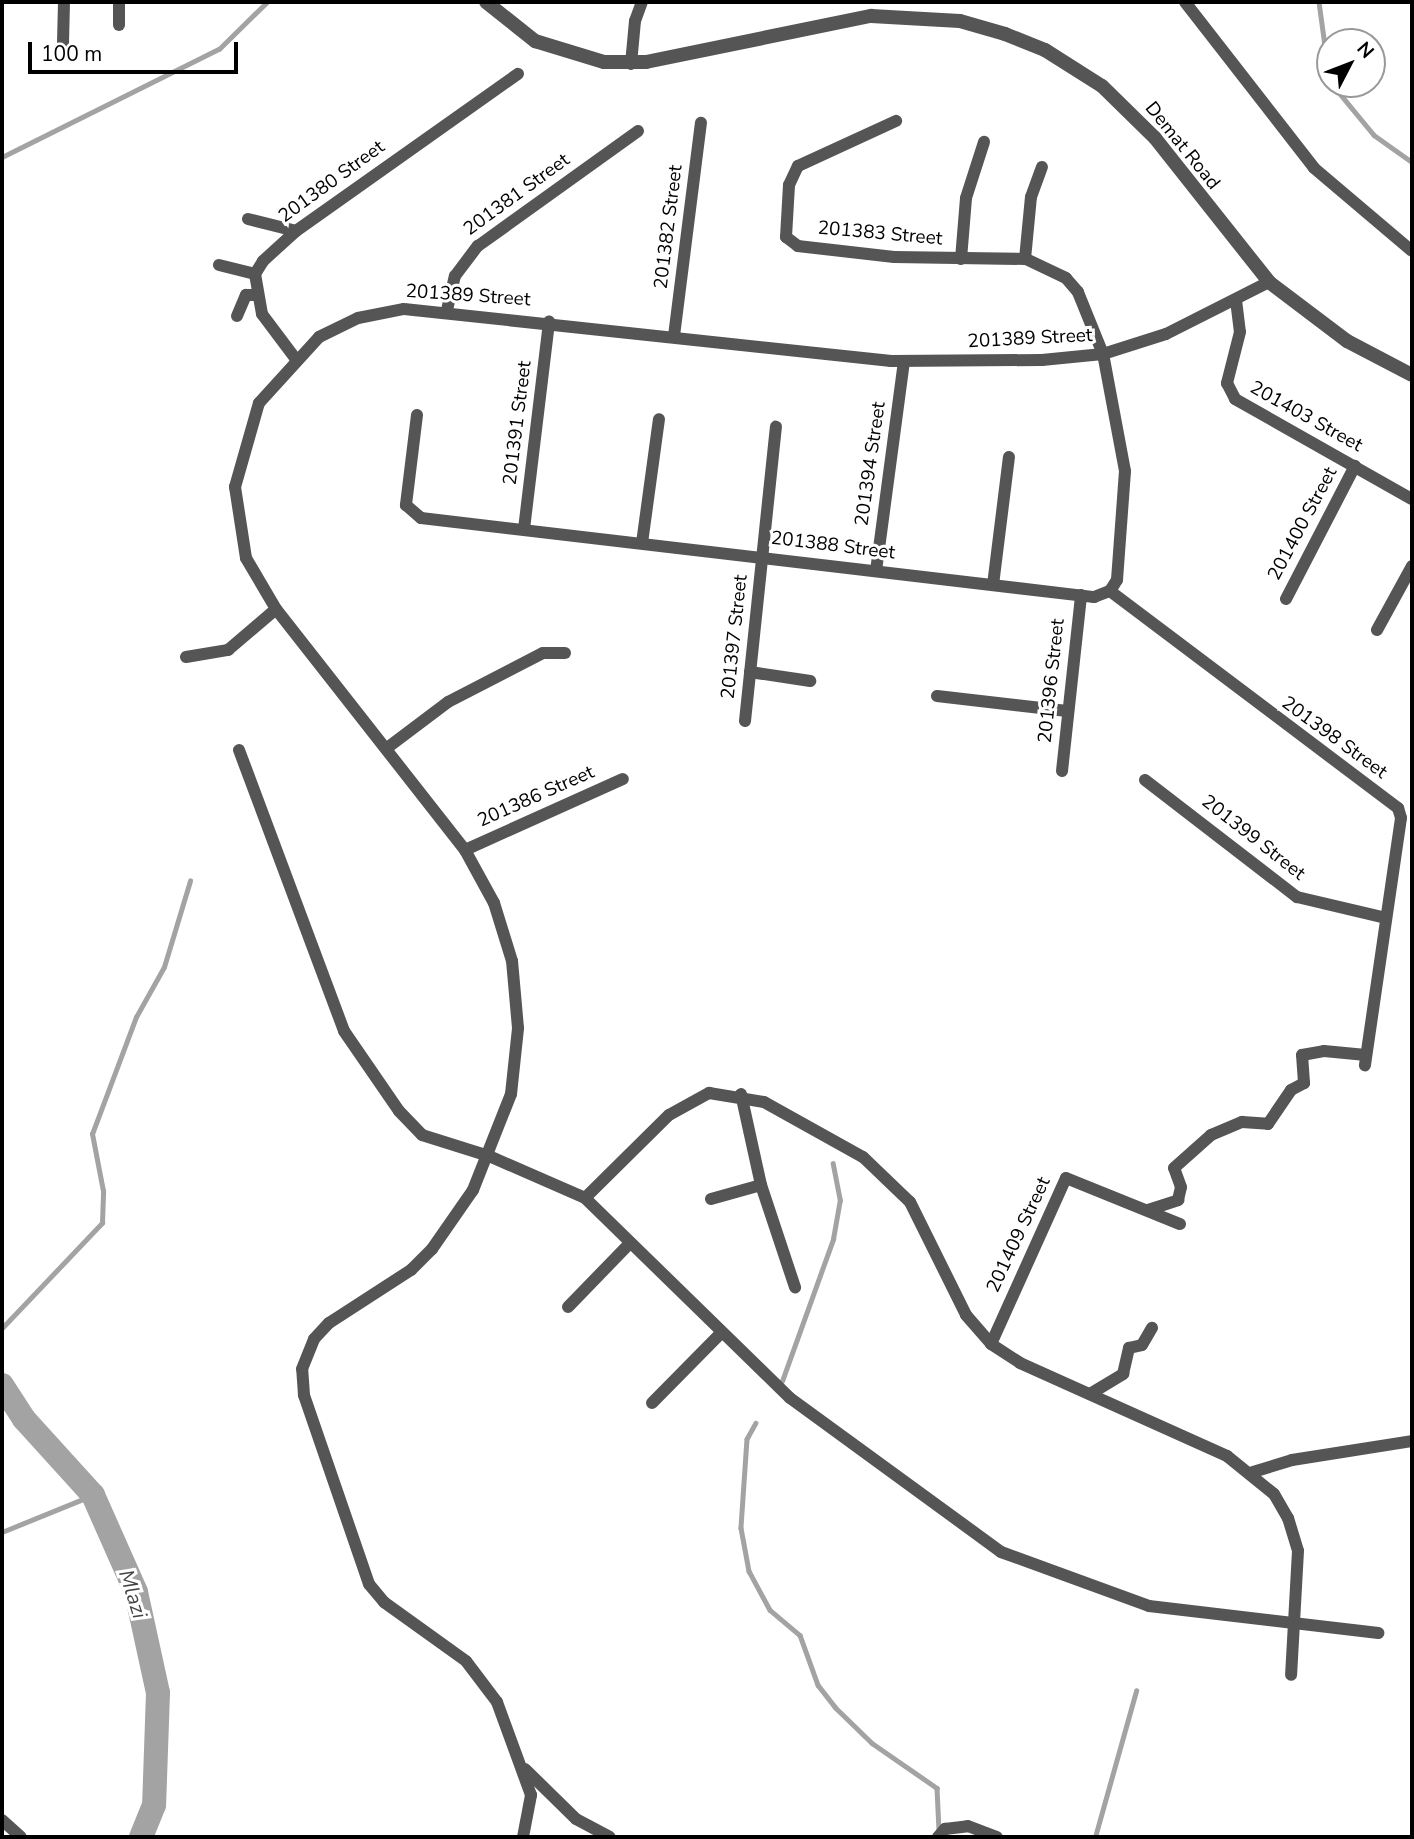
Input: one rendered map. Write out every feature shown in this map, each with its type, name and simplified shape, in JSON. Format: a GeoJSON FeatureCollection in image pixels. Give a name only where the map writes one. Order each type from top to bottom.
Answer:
{"type":"FeatureCollection","features":[{"type":"Feature","properties":{"kind":"street"},"geometry":{"type":"LineString","coordinates":[[63,43],[64,2]]}},
{"type":"Feature","properties":{"kind":"street"},"geometry":{"type":"LineString","coordinates":[[119,2],[119,25]]}},
{"type":"Feature","properties":{"kind":"street","name":"Demat Road"},"geometry":{"type":"LineString","coordinates":[[486,2],[512,27],[555,51],[587,61],[631,64],[871,16],[960,21],[1005,34],[1081,70],[1135,117],[1269,282],[1347,341],[1412,375]]}},
{"type":"Feature","properties":{"kind":"street"},"geometry":{"type":"LineString","coordinates":[[631,64],[635,21],[642,2]]}},
{"type":"Feature","properties":{"kind":"street"},"geometry":{"type":"LineString","coordinates":[[1185,2],[1314,168],[1412,250]]}},
{"type":"Feature","properties":{"kind":"street","name":"201380 Street"},"geometry":{"type":"LineString","coordinates":[[255,274],[296,231],[518,74]]}},
{"type":"Feature","properties":{"kind":"street","name":"201383 Street"},"geometry":{"type":"LineString","coordinates":[[896,121],[798,166],[789,185],[786,237],[797,246],[961,259],[1025,259],[1051,267],[1078,292],[1102,354]]}},
{"type":"Feature","properties":{"kind":"street","name":"201382 Street"},"geometry":{"type":"LineString","coordinates":[[674,336],[701,123]]}},
{"type":"Feature","properties":{"kind":"street","name":"201381 Street"},"geometry":{"type":"LineString","coordinates":[[447,310],[455,276],[478,246],[638,131]]}},
{"type":"Feature","properties":{"kind":"street"},"geometry":{"type":"LineString","coordinates":[[961,259],[964,208],[984,142]]}},
{"type":"Feature","properties":{"kind":"street"},"geometry":{"type":"LineString","coordinates":[[1025,259],[1031,197],[1042,167]]}},
{"type":"Feature","properties":{"kind":"street"},"geometry":{"type":"LineString","coordinates":[[248,219],[296,231]]}},
{"type":"Feature","properties":{"kind":"street"},"geometry":{"type":"LineString","coordinates":[[219,265],[255,274],[256,295],[275,335],[295,358]]}},
{"type":"Feature","properties":{"kind":"street","name":"201389 Street"},"geometry":{"type":"LineString","coordinates":[[523,1766],[486,1682],[369,1584],[304,1395],[302,1369],[314,1339],[432,1249],[489,1156],[511,1094],[517,997],[505,934],[465,850],[276,609],[246,558],[235,486],[259,403],[295,358],[319,337],[358,318],[404,309],[447,310],[904,362],[1102,354],[1186,327],[1269,282]]}},
{"type":"Feature","properties":{"kind":"street"},"geometry":{"type":"LineString","coordinates":[[237,316],[246,295],[256,295]]}},
{"type":"Feature","properties":{"kind":"street","name":"201403 Street"},"geometry":{"type":"LineString","coordinates":[[1237,300],[1240,332],[1227,383],[1235,399],[1412,499]]}},
{"type":"Feature","properties":{"kind":"street","name":"201391 Street"},"geometry":{"type":"LineString","coordinates":[[524,529],[550,322]]}},
{"type":"Feature","properties":{"kind":"street"},"geometry":{"type":"LineString","coordinates":[[1102,354],[1125,471],[1117,580],[1110,591]]}},
{"type":"Feature","properties":{"kind":"street","name":"201394 Street"},"geometry":{"type":"LineString","coordinates":[[876,571],[904,362]]}},
{"type":"Feature","properties":{"kind":"street","name":"201388 Street"},"geometry":{"type":"LineString","coordinates":[[416,415],[407,510],[421,518],[1081,595],[1110,591]]}},
{"type":"Feature","properties":{"kind":"street"},"geometry":{"type":"LineString","coordinates":[[642,543],[659,419]]}},
{"type":"Feature","properties":{"kind":"street","name":"201397 Street"},"geometry":{"type":"LineString","coordinates":[[745,721],[760,557],[776,427]]}},
{"type":"Feature","properties":{"kind":"street"},"geometry":{"type":"LineString","coordinates":[[993,585],[1009,457]]}},
{"type":"Feature","properties":{"kind":"street","name":"201400 Street"},"geometry":{"type":"LineString","coordinates":[[1286,599],[1355,467]]}},
{"type":"Feature","properties":{"kind":"street"},"geometry":{"type":"LineString","coordinates":[[1377,630],[1412,566]]}},
{"type":"Feature","properties":{"kind":"street","name":"201398 Street"},"geometry":{"type":"LineString","coordinates":[[1110,591],[1398,808],[1401,818],[1366,1060],[1324,1051],[1302,1055],[1304,1083],[1291,1090],[1268,1124],[1242,1122],[1211,1135],[1174,1168],[1181,1187],[1178,1200],[1148,1210]]}},
{"type":"Feature","properties":{"kind":"street","name":"201396 Street"},"geometry":{"type":"LineString","coordinates":[[1062,771],[1081,595]]}},
{"type":"Feature","properties":{"kind":"street"},"geometry":{"type":"LineString","coordinates":[[186,657],[228,650],[276,609]]}},
{"type":"Feature","properties":{"kind":"street"},"geometry":{"type":"LineString","coordinates":[[387,748],[449,702],[543,653],[565,653]]}},
{"type":"Feature","properties":{"kind":"street"},"geometry":{"type":"LineString","coordinates":[[750,672],[810,681]]}},
{"type":"Feature","properties":{"kind":"street"},"geometry":{"type":"LineString","coordinates":[[937,696],[1067,711]]}},
{"type":"Feature","properties":{"kind":"street"},"geometry":{"type":"LineString","coordinates":[[239,750],[350,1041],[422,1135],[489,1156],[585,1198],[790,1398],[1001,1552],[1149,1606],[1378,1633]]}},
{"type":"Feature","properties":{"kind":"street","name":"201386 Street"},"geometry":{"type":"LineString","coordinates":[[465,850],[623,779]]}},
{"type":"Feature","properties":{"kind":"street","name":"201399 Street"},"geometry":{"type":"LineString","coordinates":[[1145,780],[1297,897],[1386,918]]}},
{"type":"Feature","properties":{"kind":"street"},"geometry":{"type":"LineString","coordinates":[[585,1198],[679,1107],[709,1093],[741,1094],[863,1157],[897,1184],[966,1315],[991,1344],[1020,1363],[1252,1472],[1281,1504],[1294,1536],[1297,1622],[1291,1675]]}},
{"type":"Feature","properties":{"kind":"street"},"geometry":{"type":"LineString","coordinates":[[741,1094],[761,1185],[795,1287]]}},
{"type":"Feature","properties":{"kind":"street","name":"201409 Street"},"geometry":{"type":"LineString","coordinates":[[991,1344],[1066,1178],[1180,1224]]}},
{"type":"Feature","properties":{"kind":"street"},"geometry":{"type":"LineString","coordinates":[[711,1199],[761,1185]]}},
{"type":"Feature","properties":{"kind":"street"},"geometry":{"type":"LineString","coordinates":[[568,1307],[630,1243]]}},
{"type":"Feature","properties":{"kind":"street"},"geometry":{"type":"LineString","coordinates":[[1090,1394],[1122,1374],[1129,1348],[1142,1345],[1152,1328]]}},
{"type":"Feature","properties":{"kind":"street"},"geometry":{"type":"LineString","coordinates":[[652,1403],[721,1333]]}},
{"type":"Feature","properties":{"kind":"street"},"geometry":{"type":"LineString","coordinates":[[1252,1472],[1292,1460],[1412,1441]]}},
{"type":"Feature","properties":{"kind":"street"},"geometry":{"type":"LineString","coordinates":[[523,1766],[532,1802],[523,1837]]}},
{"type":"Feature","properties":{"kind":"street"},"geometry":{"type":"LineString","coordinates":[[523,1766],[576,1819],[610,1837]]}},
{"type":"Feature","properties":{"kind":"street"},"geometry":{"type":"LineString","coordinates":[[2,1821],[21,1837]]}},
{"type":"Feature","properties":{"kind":"street"},"geometry":{"type":"LineString","coordinates":[[938,1837],[945,1829],[968,1826],[998,1837]]}},
{"type":"Feature","properties":{"kind":"waterway"},"geometry":{"type":"LineString","coordinates":[[2,157],[219,49],[267,2]]}},
{"type":"Feature","properties":{"kind":"waterway"},"geometry":{"type":"LineString","coordinates":[[1319,2],[1323,28]]}},
{"type":"Feature","properties":{"kind":"waterway"},"geometry":{"type":"LineString","coordinates":[[1344,98],[1374,135],[1412,162]]}},
{"type":"Feature","properties":{"kind":"waterway"},"geometry":{"type":"LineString","coordinates":[[2,1328],[102,1223],[103,1191],[92,1134],[136,1017],[164,967],[190,881]]}},
{"type":"Feature","properties":{"kind":"waterway"},"geometry":{"type":"LineString","coordinates":[[782,1381],[833,1239],[840,1201],[833,1164]]}},
{"type":"Feature","properties":{"kind":"waterway","name":"Mlazi"},"geometry":{"type":"LineString","coordinates":[[2,1385],[24,1419],[93,1495],[136,1592],[158,1693],[154,1805],[141,1837]]}},
{"type":"Feature","properties":{"kind":"waterway"},"geometry":{"type":"LineString","coordinates":[[756,1423],[747,1439],[741,1528],[749,1571],[770,1610],[800,1635],[818,1685],[835,1707],[872,1743],[937,1788],[939,1830]]}},
{"type":"Feature","properties":{"kind":"waterway"},"geometry":{"type":"LineString","coordinates":[[2,1532],[93,1495]]}},
{"type":"Feature","properties":{"kind":"waterway"},"geometry":{"type":"LineString","coordinates":[[1095,1837],[1136,1691]]}}]}
